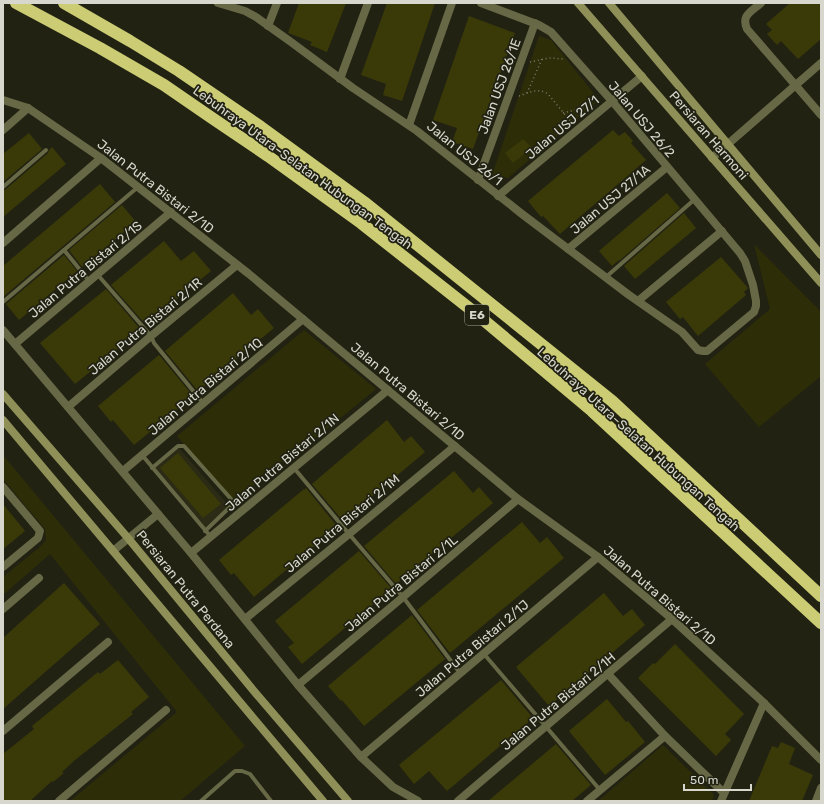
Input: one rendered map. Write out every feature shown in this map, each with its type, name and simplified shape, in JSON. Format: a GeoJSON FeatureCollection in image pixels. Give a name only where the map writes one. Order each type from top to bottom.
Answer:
{"type":"FeatureCollection","features":[{"type":"Feature","properties":{"kind":"highway","name":"Lebuhraya Utara–Selatan Hubungan Tengah"},"geometry":{"type":"LineString","coordinates":[[16,3],[100,48],[164,85],[268,156],[361,223],[474,312],[592,411],[821,623]]}},
{"type":"Feature","properties":{"kind":"highway","name":"Lebuhraya Utara–Selatan Hubungan Tengah"},"geometry":{"type":"LineString","coordinates":[[64,3],[130,41],[190,79],[261,127],[370,206],[612,401],[821,596]]}},
{"type":"Feature","properties":{"kind":"main road","name":"Persiaran Harmoni"},"geometry":{"type":"LineString","coordinates":[[578,3],[821,283]]}},
{"type":"Feature","properties":{"kind":"main road","name":"Persiaran Harmoni"},"geometry":{"type":"LineString","coordinates":[[609,3],[821,255]]}},
{"type":"Feature","properties":{"kind":"main road","name":"Persiaran Putra Perdana"},"geometry":{"type":"LineString","coordinates":[[3,394],[128,538],[253,690],[348,801]]}},
{"type":"Feature","properties":{"kind":"main road"},"geometry":{"type":"LineString","coordinates":[[3,420],[323,801]]}},
{"type":"Feature","properties":{"kind":"street","name":"Jalan USJ 26/1"},"geometry":{"type":"LineString","coordinates":[[218,3],[250,13],[292,42],[352,88],[409,125],[498,196],[638,301],[682,332],[698,350],[707,351],[754,312],[756,300],[753,285]]}},
{"type":"Feature","properties":{"kind":"street"},"geometry":{"type":"LineString","coordinates":[[268,26],[277,3]]}},
{"type":"Feature","properties":{"kind":"street"},"geometry":{"type":"LineString","coordinates":[[340,79],[368,3]]}},
{"type":"Feature","properties":{"kind":"street"},"geometry":{"type":"LineString","coordinates":[[409,125],[452,3]]}},
{"type":"Feature","properties":{"kind":"street","name":"Jalan USJ 26/2"},"geometry":{"type":"LineString","coordinates":[[482,3],[535,23],[551,32],[740,253],[745,261],[753,285]]}},
{"type":"Feature","properties":{"kind":"street"},"geometry":{"type":"LineString","coordinates":[[761,3],[747,15],[745,19],[747,29],[821,114]]}},
{"type":"Feature","properties":{"kind":"street","name":"Jalan USJ 26/1E"},"geometry":{"type":"LineString","coordinates":[[478,180],[535,23]]}},
{"type":"Feature","properties":{"kind":"street"},"geometry":{"type":"LineString","coordinates":[[712,158],[821,63]]}},
{"type":"Feature","properties":{"kind":"street","name":"Jalan USJ 27/1"},"geometry":{"type":"LineString","coordinates":[[498,196],[642,76]]}},
{"type":"Feature","properties":{"kind":"street","name":"Jalan Putra Bistari 2/1D"},"geometry":{"type":"LineString","coordinates":[[3,100],[28,108],[101,158],[237,265],[518,499],[598,557],[672,619],[764,703],[821,760]]}},
{"type":"Feature","properties":{"kind":"street"},"geometry":{"type":"LineString","coordinates":[[3,130],[28,108]]}},
{"type":"Feature","properties":{"kind":"street"},"geometry":{"type":"LineString","coordinates":[[3,242],[101,158]]}},
{"type":"Feature","properties":{"kind":"street","name":"Jalan USJ 27/1A"},"geometry":{"type":"LineString","coordinates":[[568,249],[667,166]]}},
{"type":"Feature","properties":{"kind":"street","name":"Jalan Putra Bistari 2/1S"},"geometry":{"type":"LineString","coordinates":[[15,344],[171,212]]}},
{"type":"Feature","properties":{"kind":"street"},"geometry":{"type":"LineString","coordinates":[[638,301],[722,231]]}},
{"type":"Feature","properties":{"kind":"street","name":"Jalan Putra Bistari 2/1R"},"geometry":{"type":"LineString","coordinates":[[68,407],[237,265]]}},
{"type":"Feature","properties":{"kind":"street","name":"Jalan Putra Bistari 2/1Q"},"geometry":{"type":"LineString","coordinates":[[123,471],[303,319]]}},
{"type":"Feature","properties":{"kind":"street"},"geometry":{"type":"LineString","coordinates":[[3,330],[123,471],[298,685],[361,757],[393,788],[418,801]]}},
{"type":"Feature","properties":{"kind":"street","name":"Jalan Putra Bistari 2/1N"},"geometry":{"type":"LineString","coordinates":[[191,553],[388,390]]}},
{"type":"Feature","properties":{"kind":"street","name":"Jalan Putra Bistari 2/1M"},"geometry":{"type":"LineString","coordinates":[[245,619],[455,446]]}},
{"type":"Feature","properties":{"kind":"street"},"geometry":{"type":"LineString","coordinates":[[3,487],[40,531],[38,538],[3,566]]}},
{"type":"Feature","properties":{"kind":"street","name":"Jalan Putra Bistari 2/1L"},"geometry":{"type":"LineString","coordinates":[[298,685],[518,499]]}},
{"type":"Feature","properties":{"kind":"street"},"geometry":{"type":"LineString","coordinates":[[113,551],[158,514]]}},
{"type":"Feature","properties":{"kind":"street","name":"Jalan Putra Bistari 2/1J"},"geometry":{"type":"LineString","coordinates":[[361,757],[598,557]]}},
{"type":"Feature","properties":{"kind":"street"},"geometry":{"type":"LineString","coordinates":[[3,610],[39,578]]}},
{"type":"Feature","properties":{"kind":"street","name":"Jalan Putra Bistari 2/1H"},"geometry":{"type":"LineString","coordinates":[[458,801],[672,619]]}},
{"type":"Feature","properties":{"kind":"street"},"geometry":{"type":"LineString","coordinates":[[3,731],[108,642]]}},
{"type":"Feature","properties":{"kind":"street"},"geometry":{"type":"LineString","coordinates":[[608,674],[665,736],[724,793]]}},
{"type":"Feature","properties":{"kind":"street"},"geometry":{"type":"LineString","coordinates":[[721,801],[764,703]]}},
{"type":"Feature","properties":{"kind":"street"},"geometry":{"type":"LineString","coordinates":[[60,801],[166,710]]}},
{"type":"Feature","properties":{"kind":"street"},"geometry":{"type":"LineString","coordinates":[[587,801],[665,736]]}},
{"type":"Feature","properties":{"kind":"street"},"geometry":{"type":"LineString","coordinates":[[816,801],[821,788]]}},
{"type":"Feature","properties":{"kind":"lane"},"geometry":{"type":"LineString","coordinates":[[3,186],[46,150]]}},
{"type":"Feature","properties":{"kind":"lane"},"geometry":{"type":"LineString","coordinates":[[3,302],[138,186]]}},
{"type":"Feature","properties":{"kind":"lane"},"geometry":{"type":"LineString","coordinates":[[606,277],[695,199]]}},
{"type":"Feature","properties":{"kind":"lane"},"geometry":{"type":"LineString","coordinates":[[64,250],[89,282]]}},
{"type":"Feature","properties":{"kind":"lane"},"geometry":{"type":"LineString","coordinates":[[96,274],[151,336],[154,343],[203,403]]}},
{"type":"Feature","properties":{"kind":"lane"},"geometry":{"type":"LineString","coordinates":[[152,468],[178,446],[184,446],[232,500],[232,505],[205,531]]}},
{"type":"Feature","properties":{"kind":"lane"},"geometry":{"type":"LineString","coordinates":[[142,455],[211,537]]}},
{"type":"Feature","properties":{"kind":"lane"},"geometry":{"type":"LineString","coordinates":[[294,468],[403,597],[460,674]]}},
{"type":"Feature","properties":{"kind":"lane"},"geometry":{"type":"LineString","coordinates":[[484,653],[600,790]]}},
{"type":"Feature","properties":{"kind":"lane"},"geometry":{"type":"LineString","coordinates":[[201,801],[235,771],[242,771],[250,774],[271,801]]}},
{"type":"Feature","properties":{"kind":"path"},"geometry":{"type":"LineString","coordinates":[[527,93],[542,58]]}},
{"type":"Feature","properties":{"kind":"path"},"geometry":{"type":"LineString","coordinates":[[530,62],[542,58],[566,59]]}},
{"type":"Feature","properties":{"kind":"path"},"geometry":{"type":"LineString","coordinates":[[519,96],[536,91],[548,94],[572,123]]}},
{"type":"Feature","properties":{"kind":"path"},"geometry":{"type":"LineString","coordinates":[[563,113],[593,105]]}},
{"type":"Feature","properties":{"kind":"shaded area"},"geometry":{"type":"Polygon","coordinates":[[[539,36],[551,40],[599,100],[508,178],[492,175],[539,36]]]}},
{"type":"Feature","properties":{"kind":"shaded area"},"geometry":{"type":"Polygon","coordinates":[[[754,244],[821,312],[821,376],[759,427],[705,364],[770,309],[754,244]]]}},
{"type":"Feature","properties":{"kind":"shaded area"},"geometry":{"type":"Polygon","coordinates":[[[304,330],[376,389],[331,426],[279,464],[232,504],[177,436],[304,330]]]}},
{"type":"Feature","properties":{"kind":"shaded area"},"geometry":{"type":"Polygon","coordinates":[[[179,448],[229,506],[205,527],[155,468],[179,448]]]}},
{"type":"Feature","properties":{"kind":"shaded area"},"geometry":{"type":"Polygon","coordinates":[[[3,455],[245,746],[180,801],[70,801],[177,712],[50,554],[3,595],[3,577],[41,546],[46,540],[45,529],[3,479],[3,455]]]}},
{"type":"Feature","properties":{"kind":"shaded area"},"geometry":{"type":"Polygon","coordinates":[[[663,745],[714,795],[712,801],[598,801],[663,745]]]}},
{"type":"Feature","properties":{"kind":"building"},"geometry":{"type":"Polygon","coordinates":[[[299,3],[346,3],[327,52],[310,45],[312,42],[288,33],[299,3]]]}},
{"type":"Feature","properties":{"kind":"building"},"geometry":{"type":"Polygon","coordinates":[[[387,3],[435,3],[402,101],[383,95],[386,84],[361,75],[387,3]]]}},
{"type":"Feature","properties":{"kind":"building"},"geometry":{"type":"Polygon","coordinates":[[[790,3],[821,3],[821,39],[798,59],[781,41],[777,45],[767,34],[772,30],[766,24],[790,3]]]}},
{"type":"Feature","properties":{"kind":"building"},"geometry":{"type":"Polygon","coordinates":[[[469,16],[515,33],[473,149],[452,142],[457,128],[433,120],[469,16]]]}},
{"type":"Feature","properties":{"kind":"building"},"geometry":{"type":"Polygon","coordinates":[[[613,130],[619,136],[625,132],[633,141],[631,143],[646,160],[560,234],[543,216],[541,217],[528,201],[613,130]]]}},
{"type":"Feature","properties":{"kind":"building"},"geometry":{"type":"Polygon","coordinates":[[[29,133],[42,149],[3,182],[3,154],[29,133]]]}},
{"type":"Feature","properties":{"kind":"building"},"geometry":{"type":"Polygon","coordinates":[[[523,139],[532,148],[513,163],[505,153],[523,139]]]}},
{"type":"Feature","properties":{"kind":"building"},"geometry":{"type":"Polygon","coordinates":[[[52,147],[66,164],[3,217],[3,190],[5,190],[48,153],[52,147]]]}},
{"type":"Feature","properties":{"kind":"building"},"geometry":{"type":"Polygon","coordinates":[[[100,184],[115,202],[3,297],[3,266],[100,184]]]}},
{"type":"Feature","properties":{"kind":"building"},"geometry":{"type":"Polygon","coordinates":[[[667,193],[680,208],[612,266],[599,251],[667,193]]]}},
{"type":"Feature","properties":{"kind":"building"},"geometry":{"type":"Polygon","coordinates":[[[122,205],[136,222],[82,267],[69,250],[122,205]]]}},
{"type":"Feature","properties":{"kind":"building"},"geometry":{"type":"Polygon","coordinates":[[[684,213],[696,228],[635,279],[624,266],[684,213]]]}},
{"type":"Feature","properties":{"kind":"building"},"geometry":{"type":"Polygon","coordinates":[[[164,241],[181,261],[194,251],[211,271],[146,325],[111,285],[164,241]]]}},
{"type":"Feature","properties":{"kind":"building"},"geometry":{"type":"Polygon","coordinates":[[[64,255],[77,271],[19,320],[6,304],[64,255]]]}},
{"type":"Feature","properties":{"kind":"building"},"geometry":{"type":"Polygon","coordinates":[[[721,257],[748,288],[744,292],[746,295],[698,336],[683,317],[680,319],[666,302],[721,257]]]}},
{"type":"Feature","properties":{"kind":"building"},"geometry":{"type":"Polygon","coordinates":[[[106,289],[140,329],[138,331],[139,332],[75,384],[40,343],[106,289]]]}},
{"type":"Feature","properties":{"kind":"building"},"geometry":{"type":"Polygon","coordinates":[[[233,293],[251,315],[258,309],[274,328],[198,391],[165,351],[233,293]]]}},
{"type":"Feature","properties":{"kind":"building"},"geometry":{"type":"Polygon","coordinates":[[[159,355],[193,396],[134,445],[113,420],[111,422],[98,406],[159,355]]]}},
{"type":"Feature","properties":{"kind":"building"},"geometry":{"type":"Polygon","coordinates":[[[387,420],[404,442],[411,436],[425,452],[343,521],[312,484],[387,420]]]}},
{"type":"Feature","properties":{"kind":"building"},"geometry":{"type":"Polygon","coordinates":[[[178,453],[221,504],[203,518],[160,468],[178,453]]]}},
{"type":"Feature","properties":{"kind":"building"},"geometry":{"type":"Polygon","coordinates":[[[454,471],[473,493],[479,487],[493,503],[396,584],[364,546],[454,471]]]}},
{"type":"Feature","properties":{"kind":"building"},"geometry":{"type":"Polygon","coordinates":[[[306,488],[337,526],[254,597],[234,573],[231,575],[219,560],[306,488]]]}},
{"type":"Feature","properties":{"kind":"building"},"geometry":{"type":"Polygon","coordinates":[[[3,504],[25,531],[3,549],[3,504]]]}},
{"type":"Feature","properties":{"kind":"building"},"geometry":{"type":"Polygon","coordinates":[[[522,522],[540,543],[547,537],[564,558],[450,653],[417,610],[522,522]]]}},
{"type":"Feature","properties":{"kind":"building"},"geometry":{"type":"Polygon","coordinates":[[[359,551],[391,588],[302,664],[288,647],[294,643],[275,621],[359,551]]]}},
{"type":"Feature","properties":{"kind":"building"},"geometry":{"type":"Polygon","coordinates":[[[64,583],[100,624],[3,709],[3,638],[64,583]]]}},
{"type":"Feature","properties":{"kind":"building"},"geometry":{"type":"Polygon","coordinates":[[[604,593],[623,616],[632,609],[645,625],[549,706],[516,667],[604,593]]]}},
{"type":"Feature","properties":{"kind":"building"},"geometry":{"type":"Polygon","coordinates":[[[412,615],[445,659],[364,726],[328,686],[412,615]]]}},
{"type":"Feature","properties":{"kind":"building"},"geometry":{"type":"Polygon","coordinates":[[[675,644],[744,714],[725,734],[731,740],[716,756],[638,678],[675,644]]]}},
{"type":"Feature","properties":{"kind":"building"},"geometry":{"type":"Polygon","coordinates":[[[118,660],[149,697],[131,712],[133,714],[75,760],[62,772],[64,773],[53,782],[52,781],[30,801],[3,801],[3,754],[34,729],[32,726],[98,672],[100,674],[118,660]]]}},
{"type":"Feature","properties":{"kind":"building"},"geometry":{"type":"Polygon","coordinates":[[[501,680],[533,718],[447,791],[429,771],[414,784],[399,765],[501,680]]]}},
{"type":"Feature","properties":{"kind":"building"},"geometry":{"type":"Polygon","coordinates":[[[607,699],[645,742],[605,775],[569,731],[607,699]]]}},
{"type":"Feature","properties":{"kind":"building"},"geometry":{"type":"Polygon","coordinates":[[[781,742],[795,748],[789,764],[813,775],[802,801],[749,801],[772,746],[778,748],[781,742]]]}},
{"type":"Feature","properties":{"kind":"building"},"geometry":{"type":"Polygon","coordinates":[[[556,744],[591,785],[572,801],[488,801],[556,744]]]}}]}
